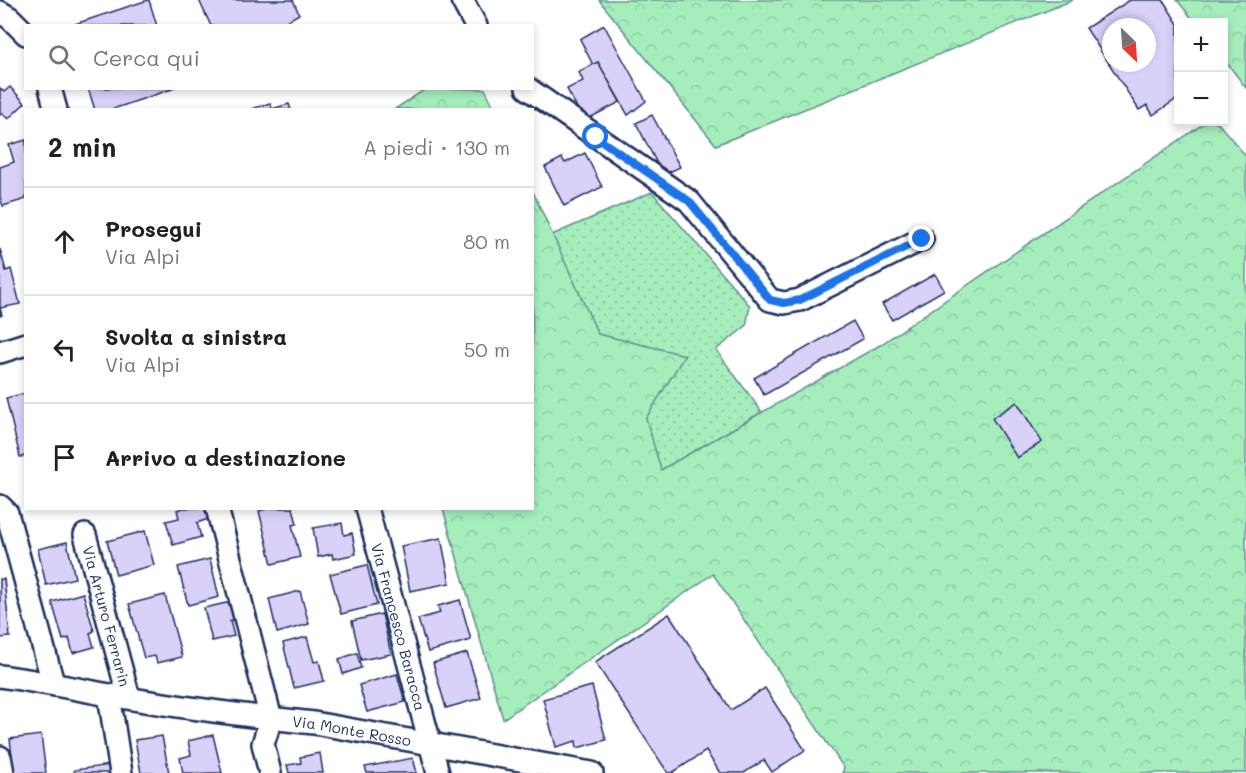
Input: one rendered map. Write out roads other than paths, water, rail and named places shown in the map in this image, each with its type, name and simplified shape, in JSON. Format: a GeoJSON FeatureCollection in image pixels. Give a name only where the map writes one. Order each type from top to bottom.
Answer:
{"type":"FeatureCollection","features":[{"type":"Feature","properties":{"kind":"street"},"geometry":{"type":"LineString","coordinates":[[462,0],[475,24]]}},
{"type":"Feature","properties":{"kind":"street"},"geometry":{"type":"LineString","coordinates":[[0,12],[24,32]]}},
{"type":"Feature","properties":{"kind":"street"},"geometry":{"type":"LineString","coordinates":[[51,90],[56,108]]}},
{"type":"Feature","properties":{"kind":"street"},"geometry":{"type":"LineString","coordinates":[[530,90],[689,201],[770,300],[784,303],[800,300],[922,239]]}},
{"type":"Feature","properties":{"kind":"street"},"geometry":{"type":"LineString","coordinates":[[0,352],[24,345]]}},
{"type":"Feature","properties":{"kind":"street"},"geometry":{"type":"LineString","coordinates":[[0,506],[7,513],[53,683]]}},
{"type":"Feature","properties":{"kind":"street"},"geometry":{"type":"LineString","coordinates":[[218,510],[271,719]]}},
{"type":"Feature","properties":{"kind":"street","name":"Via Francesco Baracca"},"geometry":{"type":"LineString","coordinates":[[368,510],[431,745]]}},
{"type":"Feature","properties":{"kind":"street","name":"Via Arturo Ferrarin"},"geometry":{"type":"LineString","coordinates":[[85,534],[119,696]]}},
{"type":"Feature","properties":{"kind":"street","name":"Via Monte Rosso"},"geometry":{"type":"LineString","coordinates":[[0,676],[271,719],[314,723],[592,773]]}},
{"type":"Feature","properties":{"kind":"street"},"geometry":{"type":"LineString","coordinates":[[119,696],[121,773]]}},
{"type":"Feature","properties":{"kind":"street","name":"Via Monte Rosso"},"geometry":{"type":"LineString","coordinates":[[270,773],[263,744],[271,719]]}},
{"type":"Feature","properties":{"kind":"street","name":"Via Monte Rosso"},"geometry":{"type":"LineString","coordinates":[[431,745],[438,773]]}},
{"type":"Feature","properties":{"kind":"street"},"geometry":{"type":"LineString","coordinates":[[0,757],[3,773]]}}]}
